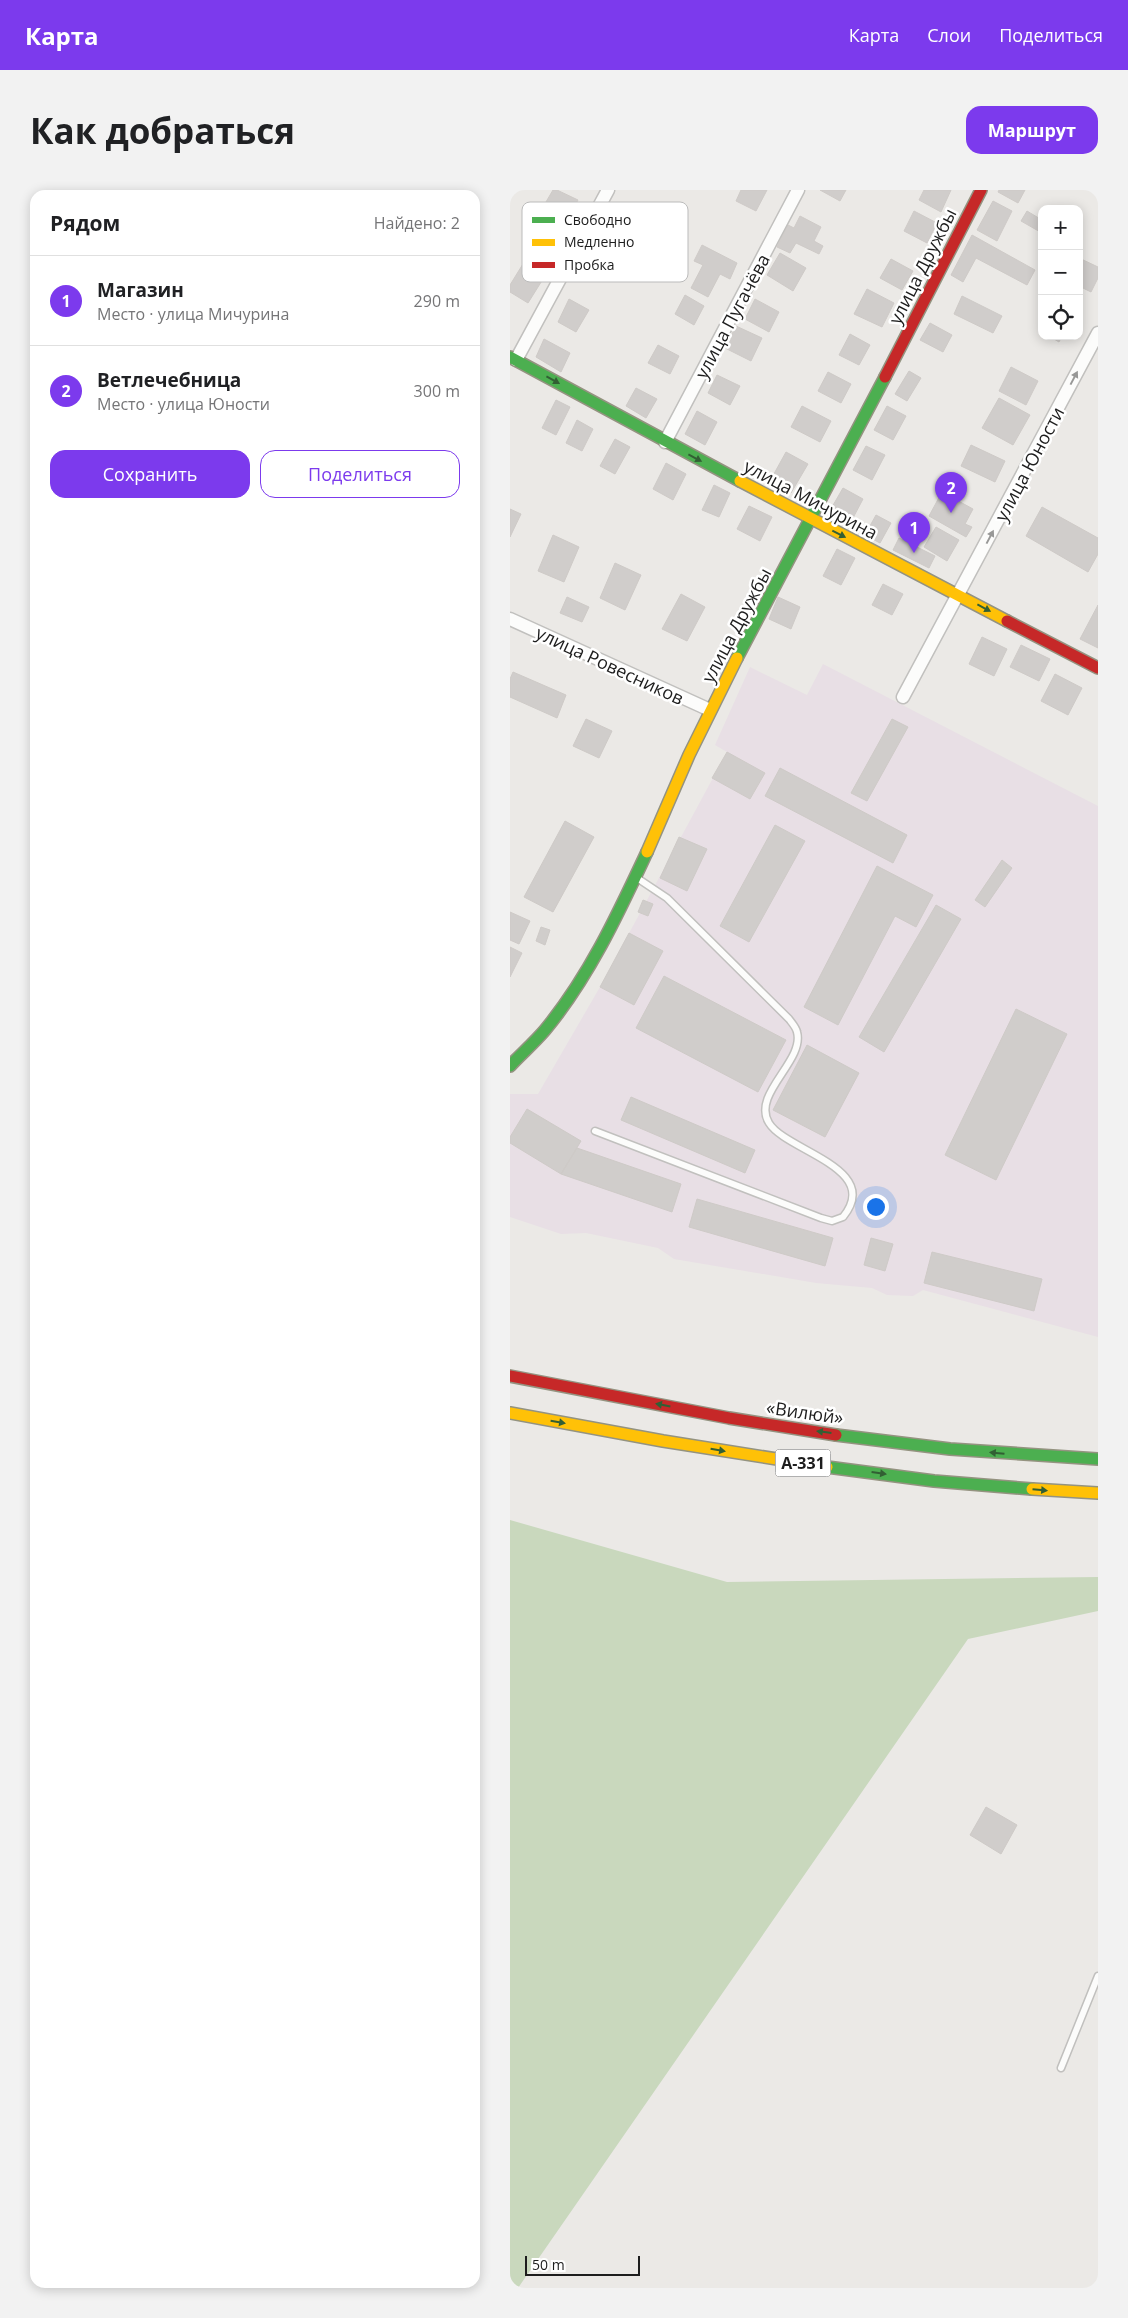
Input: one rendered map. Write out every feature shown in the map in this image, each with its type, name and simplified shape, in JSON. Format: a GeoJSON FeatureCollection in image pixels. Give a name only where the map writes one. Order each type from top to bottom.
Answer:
{"type":"FeatureCollection","features":[{"type":"Feature","properties":{"kind":"main road","name":"улица Дружбы"},"geometry":{"type":"LineString","coordinates":[[510,1066],[541,1037],[578,986],[606,936],[710,710],[812,520],[981,190]]}},
{"type":"Feature","properties":{"kind":"main road","name":"улица Мичурина"},"geometry":{"type":"LineString","coordinates":[[513,358],[812,520],[1098,668]]}},
{"type":"Feature","properties":{"kind":"main road","name":"«Вилюй»"},"geometry":{"type":"LineString","coordinates":[[510,1376],[780,1427],[941,1447],[1050,1458],[1098,1459]]}},
{"type":"Feature","properties":{"kind":"main road","name":"А-331"},"geometry":{"type":"LineString","coordinates":[[510,1413],[742,1455],[920,1478],[1055,1491],[1098,1493]]}},
{"type":"Feature","properties":{"kind":"street"},"geometry":{"type":"LineString","coordinates":[[601,202],[608,190]]}},
{"type":"Feature","properties":{"kind":"street","name":"улица Пугачёва"},"geometry":{"type":"LineString","coordinates":[[666,442],[798,190]]}},
{"type":"Feature","properties":{"kind":"street"},"geometry":{"type":"LineString","coordinates":[[513,358],[556,282]]}},
{"type":"Feature","properties":{"kind":"street","name":"улица Юности"},"geometry":{"type":"LineString","coordinates":[[903,697],[1098,333]]}},
{"type":"Feature","properties":{"kind":"street","name":"улица Ровесников"},"geometry":{"type":"LineString","coordinates":[[510,619],[710,710]]}},
{"type":"Feature","properties":{"kind":"lane"},"geometry":{"type":"LineString","coordinates":[[595,1131],[821,1218],[832,1220],[843,1217],[852,1200],[850,1188],[833,1165],[776,1132],[768,1122],[766,1101],[798,1046],[797,1030],[789,1019],[668,898],[634,876]]}},
{"type":"Feature","properties":{"kind":"lane"},"geometry":{"type":"LineString","coordinates":[[1061,2068],[1098,1976]]}},
{"type":"Feature","properties":{"kind":"shaded area"},"geometry":{"type":"Polygon","coordinates":[[[823,664],[1098,806],[1098,1337],[923,1290],[913,1296],[887,1295],[872,1288],[816,1283],[674,1259],[658,1248],[586,1233],[561,1234],[510,1217],[510,1094],[538,1094],[600,987],[727,752],[715,745],[750,667],[807,695],[823,664]]]}},
{"type":"Feature","properties":{"kind":"green space"},"geometry":{"type":"Polygon","coordinates":[[[510,1520],[727,1582],[1098,1577],[1098,1611],[968,1639],[518,2288],[510,2288],[510,1520]]]}},
{"type":"Feature","properties":{"kind":"building"},"geometry":{"type":"Polygon","coordinates":[[[553,190],[578,200],[577,202],[546,202],[553,190]]]}},
{"type":"Feature","properties":{"kind":"building"},"geometry":{"type":"Polygon","coordinates":[[[741,190],[767,190],[756,211],[736,201],[741,190]]]}},
{"type":"Feature","properties":{"kind":"building"},"geometry":{"type":"Polygon","coordinates":[[[820,190],[846,190],[840,201],[820,190]]]}},
{"type":"Feature","properties":{"kind":"building"},"geometry":{"type":"Polygon","coordinates":[[[924,190],[951,190],[941,212],[919,200],[924,190]]]}},
{"type":"Feature","properties":{"kind":"building"},"geometry":{"type":"Polygon","coordinates":[[[999,190],[1025,190],[1018,203],[998,192],[999,190]]]}},
{"type":"Feature","properties":{"kind":"building"},"geometry":{"type":"Polygon","coordinates":[[[993,201],[1012,211],[997,241],[977,230],[993,201]]]}},
{"type":"Feature","properties":{"kind":"building"},"geometry":{"type":"Polygon","coordinates":[[[914,211],[937,223],[927,243],[904,231],[914,211]]]}},
{"type":"Feature","properties":{"kind":"building"},"geometry":{"type":"Polygon","coordinates":[[[1027,211],[1038,218],[1038,231],[1021,221],[1027,211]]]}},
{"type":"Feature","properties":{"kind":"building"},"geometry":{"type":"Polygon","coordinates":[[[800,216],[821,227],[814,241],[823,246],[819,254],[796,243],[790,253],[777,247],[788,225],[794,228],[800,216]]]}},
{"type":"Feature","properties":{"kind":"building"},"geometry":{"type":"Polygon","coordinates":[[[972,235],[1035,270],[1027,285],[976,258],[963,282],[951,275],[972,235]]]}},
{"type":"Feature","properties":{"kind":"building"},"geometry":{"type":"Polygon","coordinates":[[[702,245],[737,263],[730,279],[720,274],[708,297],[691,288],[703,265],[694,261],[702,245]]]}},
{"type":"Feature","properties":{"kind":"building"},"geometry":{"type":"Polygon","coordinates":[[[780,253],[806,268],[793,291],[767,275],[780,253]]]}},
{"type":"Feature","properties":{"kind":"building"},"geometry":{"type":"Polygon","coordinates":[[[891,259],[913,271],[902,290],[880,278],[891,259]]]}},
{"type":"Feature","properties":{"kind":"building"},"geometry":{"type":"Polygon","coordinates":[[[1083,260],[1098,267],[1098,278],[1091,292],[1083,288],[1083,260]]]}},
{"type":"Feature","properties":{"kind":"building"},"geometry":{"type":"Polygon","coordinates":[[[522,266],[522,282],[541,282],[528,303],[510,292],[510,285],[522,266]]]}},
{"type":"Feature","properties":{"kind":"building"},"geometry":{"type":"Polygon","coordinates":[[[867,289],[894,303],[882,327],[854,314],[867,289]]]}},
{"type":"Feature","properties":{"kind":"building"},"geometry":{"type":"Polygon","coordinates":[[[685,295],[704,306],[694,325],[675,314],[685,295]]]}},
{"type":"Feature","properties":{"kind":"building"},"geometry":{"type":"Polygon","coordinates":[[[962,296],[1002,316],[993,333],[954,314],[962,296]]]}},
{"type":"Feature","properties":{"kind":"building"},"geometry":{"type":"Polygon","coordinates":[[[569,299],[589,310],[576,332],[558,322],[569,299]]]}},
{"type":"Feature","properties":{"kind":"building"},"geometry":{"type":"Polygon","coordinates":[[[755,299],[779,312],[769,332],[745,319],[755,299]]]}},
{"type":"Feature","properties":{"kind":"building"},"geometry":{"type":"Polygon","coordinates":[[[930,323],[952,335],[943,352],[920,340],[930,323]]]}},
{"type":"Feature","properties":{"kind":"building"},"geometry":{"type":"Polygon","coordinates":[[[736,326],[762,338],[751,361],[725,348],[736,326]]]}},
{"type":"Feature","properties":{"kind":"building"},"geometry":{"type":"Polygon","coordinates":[[[850,334],[870,345],[859,365],[839,355],[850,334]]]}},
{"type":"Feature","properties":{"kind":"building"},"geometry":{"type":"Polygon","coordinates":[[[544,339],[570,353],[561,372],[536,357],[544,339]]]}},
{"type":"Feature","properties":{"kind":"building"},"geometry":{"type":"Polygon","coordinates":[[[658,345],[679,356],[670,374],[648,363],[658,345]]]}},
{"type":"Feature","properties":{"kind":"building"},"geometry":{"type":"Polygon","coordinates":[[[1011,367],[1038,381],[1026,405],[999,391],[1011,367]]]}},
{"type":"Feature","properties":{"kind":"building"},"geometry":{"type":"Polygon","coordinates":[[[909,371],[921,378],[907,401],[895,394],[909,371]]]}},
{"type":"Feature","properties":{"kind":"building"},"geometry":{"type":"Polygon","coordinates":[[[828,372],[851,384],[841,403],[818,391],[828,372]]]}},
{"type":"Feature","properties":{"kind":"building"},"geometry":{"type":"Polygon","coordinates":[[[717,375],[740,386],[730,405],[708,393],[717,375]]]}},
{"type":"Feature","properties":{"kind":"building"},"geometry":{"type":"Polygon","coordinates":[[[636,388],[657,399],[646,418],[626,406],[636,388]]]}},
{"type":"Feature","properties":{"kind":"building"},"geometry":{"type":"Polygon","coordinates":[[[999,398],[1030,415],[1013,445],[982,428],[999,398]]]}},
{"type":"Feature","properties":{"kind":"building"},"geometry":{"type":"Polygon","coordinates":[[[556,400],[570,407],[556,435],[542,428],[556,400]]]}},
{"type":"Feature","properties":{"kind":"building"},"geometry":{"type":"Polygon","coordinates":[[[802,406],[831,421],[820,442],[791,427],[802,406]]]}},
{"type":"Feature","properties":{"kind":"building"},"geometry":{"type":"Polygon","coordinates":[[[887,406],[906,416],[893,440],[874,430],[887,406]]]}},
{"type":"Feature","properties":{"kind":"building"},"geometry":{"type":"Polygon","coordinates":[[[697,411],[717,422],[705,445],[685,434],[697,411]]]}},
{"type":"Feature","properties":{"kind":"building"},"geometry":{"type":"Polygon","coordinates":[[[577,420],[593,429],[582,451],[566,443],[577,420]]]}},
{"type":"Feature","properties":{"kind":"building"},"geometry":{"type":"Polygon","coordinates":[[[615,439],[630,447],[615,474],[600,466],[615,439]]]}},
{"type":"Feature","properties":{"kind":"building"},"geometry":{"type":"Polygon","coordinates":[[[971,445],[1005,461],[995,482],[961,466],[971,445]]]}},
{"type":"Feature","properties":{"kind":"building"},"geometry":{"type":"Polygon","coordinates":[[[866,446],[885,455],[872,480],[853,470],[866,446]]]}},
{"type":"Feature","properties":{"kind":"building"},"geometry":{"type":"Polygon","coordinates":[[[786,452],[808,464],[791,493],[770,481],[786,452]]]}},
{"type":"Feature","properties":{"kind":"building"},"geometry":{"type":"Polygon","coordinates":[[[666,463],[686,474],[673,500],[653,489],[666,463]]]}},
{"type":"Feature","properties":{"kind":"building"},"geometry":{"type":"Polygon","coordinates":[[[714,485],[730,493],[719,517],[702,510],[714,485]]]}},
{"type":"Feature","properties":{"kind":"building"},"geometry":{"type":"Polygon","coordinates":[[[843,488],[863,499],[853,518],[832,507],[843,488]]]}},
{"type":"Feature","properties":{"kind":"building"},"geometry":{"type":"Polygon","coordinates":[[[942,492],[973,509],[965,524],[972,527],[966,537],[929,516],[942,492]]]}},
{"type":"Feature","properties":{"kind":"building"},"geometry":{"type":"Polygon","coordinates":[[[749,506],[772,517],[760,541],[737,529],[749,506]]]}},
{"type":"Feature","properties":{"kind":"building"},"geometry":{"type":"Polygon","coordinates":[[[1042,507],[1098,538],[1098,554],[1088,572],[1026,536],[1042,507]]]}},
{"type":"Feature","properties":{"kind":"building"},"geometry":{"type":"Polygon","coordinates":[[[510,509],[521,514],[510,537],[510,509]]]}},
{"type":"Feature","properties":{"kind":"building"},"geometry":{"type":"Polygon","coordinates":[[[876,515],[891,523],[880,543],[865,535],[876,515]]]}},
{"type":"Feature","properties":{"kind":"building"},"geometry":{"type":"Polygon","coordinates":[[[936,527],[959,540],[947,561],[924,547],[936,527]]]}},
{"type":"Feature","properties":{"kind":"building"},"geometry":{"type":"Polygon","coordinates":[[[553,535],[579,547],[564,582],[538,571],[553,535]]]}},
{"type":"Feature","properties":{"kind":"building"},"geometry":{"type":"Polygon","coordinates":[[[899,538],[935,556],[929,568],[893,550],[899,538]]]}},
{"type":"Feature","properties":{"kind":"building"},"geometry":{"type":"Polygon","coordinates":[[[837,549],[855,558],[841,585],[823,576],[837,549]]]}},
{"type":"Feature","properties":{"kind":"building"},"geometry":{"type":"Polygon","coordinates":[[[615,563],[641,575],[625,610],[600,598],[615,563]]]}},
{"type":"Feature","properties":{"kind":"building"},"geometry":{"type":"Polygon","coordinates":[[[883,584],[903,594],[892,615],[872,605],[883,584]]]}},
{"type":"Feature","properties":{"kind":"building"},"geometry":{"type":"Polygon","coordinates":[[[681,594],[705,607],[687,641],[662,629],[681,594]]]}},
{"type":"Feature","properties":{"kind":"building"},"geometry":{"type":"Polygon","coordinates":[[[567,597],[589,607],[582,622],[560,613],[567,597]]]}},
{"type":"Feature","properties":{"kind":"building"},"geometry":{"type":"Polygon","coordinates":[[[778,597],[800,607],[791,629],[769,619],[778,597]]]}},
{"type":"Feature","properties":{"kind":"building"},"geometry":{"type":"Polygon","coordinates":[[[1098,605],[1098,648],[1080,639],[1098,605]]]}},
{"type":"Feature","properties":{"kind":"building"},"geometry":{"type":"Polygon","coordinates":[[[982,637],[1007,649],[994,676],[969,664],[982,637]]]}},
{"type":"Feature","properties":{"kind":"building"},"geometry":{"type":"Polygon","coordinates":[[[1021,645],[1050,659],[1039,681],[1010,667],[1021,645]]]}},
{"type":"Feature","properties":{"kind":"building"},"geometry":{"type":"Polygon","coordinates":[[[513,672],[566,695],[557,718],[510,697],[510,679],[513,672]]]}},
{"type":"Feature","properties":{"kind":"building"},"geometry":{"type":"Polygon","coordinates":[[[1055,674],[1082,688],[1068,715],[1041,701],[1055,674]]]}},
{"type":"Feature","properties":{"kind":"building"},"geometry":{"type":"Polygon","coordinates":[[[586,719],[612,731],[599,758],[573,746],[586,719]]]}},
{"type":"Feature","properties":{"kind":"building"},"geometry":{"type":"Polygon","coordinates":[[[892,719],[908,727],[867,801],[851,793],[892,719]]]}},
{"type":"Feature","properties":{"kind":"building"},"geometry":{"type":"Polygon","coordinates":[[[727,752],[765,773],[750,799],[712,778],[727,752]]]}},
{"type":"Feature","properties":{"kind":"building"},"geometry":{"type":"Polygon","coordinates":[[[780,768],[907,835],[893,863],[765,796],[780,768]]]}},
{"type":"Feature","properties":{"kind":"building"},"geometry":{"type":"Polygon","coordinates":[[[565,821],[594,837],[553,912],[524,897],[565,821]]]}},
{"type":"Feature","properties":{"kind":"building"},"geometry":{"type":"Polygon","coordinates":[[[775,825],[805,841],[749,942],[720,926],[775,825]]]}},
{"type":"Feature","properties":{"kind":"building"},"geometry":{"type":"Polygon","coordinates":[[[679,837],[707,849],[687,891],[660,878],[679,837]]]}},
{"type":"Feature","properties":{"kind":"building"},"geometry":{"type":"Polygon","coordinates":[[[1002,860],[1012,868],[985,907],[975,900],[1002,860]]]}},
{"type":"Feature","properties":{"kind":"building"},"geometry":{"type":"Polygon","coordinates":[[[877,866],[933,895],[916,927],[895,916],[838,1025],[804,1007],[877,866]]]}},
{"type":"Feature","properties":{"kind":"building"},"geometry":{"type":"Polygon","coordinates":[[[643,900],[653,904],[648,916],[638,912],[643,900]]]}},
{"type":"Feature","properties":{"kind":"building"},"geometry":{"type":"Polygon","coordinates":[[[936,905],[961,919],[884,1052],[859,1037],[936,905]]]}},
{"type":"Feature","properties":{"kind":"building"},"geometry":{"type":"Polygon","coordinates":[[[510,912],[530,921],[519,944],[510,940],[510,912]]]}},
{"type":"Feature","properties":{"kind":"building"},"geometry":{"type":"Polygon","coordinates":[[[541,927],[550,930],[545,945],[536,941],[541,927]]]}},
{"type":"Feature","properties":{"kind":"building"},"geometry":{"type":"Polygon","coordinates":[[[629,933],[663,951],[634,1005],[600,987],[629,933]]]}},
{"type":"Feature","properties":{"kind":"building"},"geometry":{"type":"Polygon","coordinates":[[[510,947],[522,953],[510,977],[510,947]]]}},
{"type":"Feature","properties":{"kind":"building"},"geometry":{"type":"Polygon","coordinates":[[[664,976],[786,1040],[758,1092],[636,1028],[664,976]]]}},
{"type":"Feature","properties":{"kind":"building"},"geometry":{"type":"Polygon","coordinates":[[[1016,1009],[1067,1034],[996,1180],[945,1155],[1016,1009]]]}},
{"type":"Feature","properties":{"kind":"building"},"geometry":{"type":"Polygon","coordinates":[[[807,1045],[859,1073],[825,1137],[773,1110],[807,1045]]]}},
{"type":"Feature","properties":{"kind":"building"},"geometry":{"type":"Polygon","coordinates":[[[631,1097],[755,1150],[745,1173],[621,1120],[631,1097]]]}},
{"type":"Feature","properties":{"kind":"building"},"geometry":{"type":"Polygon","coordinates":[[[527,1109],[581,1141],[561,1174],[510,1143],[510,1137],[527,1109]]]}},
{"type":"Feature","properties":{"kind":"building"},"geometry":{"type":"Polygon","coordinates":[[[577,1148],[681,1184],[672,1212],[561,1174],[577,1148]]]}},
{"type":"Feature","properties":{"kind":"building"},"geometry":{"type":"Polygon","coordinates":[[[697,1199],[833,1238],[825,1266],[689,1227],[697,1199]]]}},
{"type":"Feature","properties":{"kind":"building"},"geometry":{"type":"Polygon","coordinates":[[[871,1238],[893,1244],[885,1271],[864,1265],[871,1238]]]}},
{"type":"Feature","properties":{"kind":"building"},"geometry":{"type":"Polygon","coordinates":[[[932,1252],[1042,1279],[1034,1311],[924,1283],[932,1252]]]}},
{"type":"Feature","properties":{"kind":"building"},"geometry":{"type":"Polygon","coordinates":[[[986,1807],[1017,1825],[1001,1854],[970,1835],[986,1807]]]}},
{"type":"Feature","properties":{"kind":"traffic: fast"},"geometry":{"type":"LineString","coordinates":[[510,357],[740,481]]}},
{"type":"Feature","properties":{"kind":"traffic: fast"},"geometry":{"type":"LineString","coordinates":[[737,658],[885,377]]}},
{"type":"Feature","properties":{"kind":"traffic: fast"},"geometry":{"type":"LineString","coordinates":[[510,1066],[545,1030],[575,989],[614,922],[647,852]]}},
{"type":"Feature","properties":{"kind":"traffic: fast"},"geometry":{"type":"LineString","coordinates":[[836,1435],[950,1449],[1098,1459]]}},
{"type":"Feature","properties":{"kind":"traffic: fast"},"geometry":{"type":"LineString","coordinates":[[827,1467],[934,1481],[1032,1489]]}},
{"type":"Feature","properties":{"kind":"traffic: slow"},"geometry":{"type":"LineString","coordinates":[[740,481],[1007,621]]}},
{"type":"Feature","properties":{"kind":"traffic: slow"},"geometry":{"type":"LineString","coordinates":[[647,852],[689,755],[737,658]]}},
{"type":"Feature","properties":{"kind":"traffic: slow"},"geometry":{"type":"LineString","coordinates":[[510,1413],[663,1441],[827,1467]]}},
{"type":"Feature","properties":{"kind":"traffic: slow"},"geometry":{"type":"LineString","coordinates":[[1032,1489],[1098,1493]]}},
{"type":"Feature","properties":{"kind":"traffic: jam"},"geometry":{"type":"LineString","coordinates":[[885,377],[981,190]]}},
{"type":"Feature","properties":{"kind":"traffic: jam"},"geometry":{"type":"LineString","coordinates":[[1007,621],[1098,668]]}},
{"type":"Feature","properties":{"kind":"traffic: jam"},"geometry":{"type":"LineString","coordinates":[[510,1376],[729,1418],[836,1435]]}},
{"type":"Feature","properties":{"kind":"place","name":"Ветлечебница"},"geometry":{"type":"Point","coordinates":[951,513]}},
{"type":"Feature","properties":{"kind":"place","name":"Магазин"},"geometry":{"type":"Point","coordinates":[914,553]}}]}
